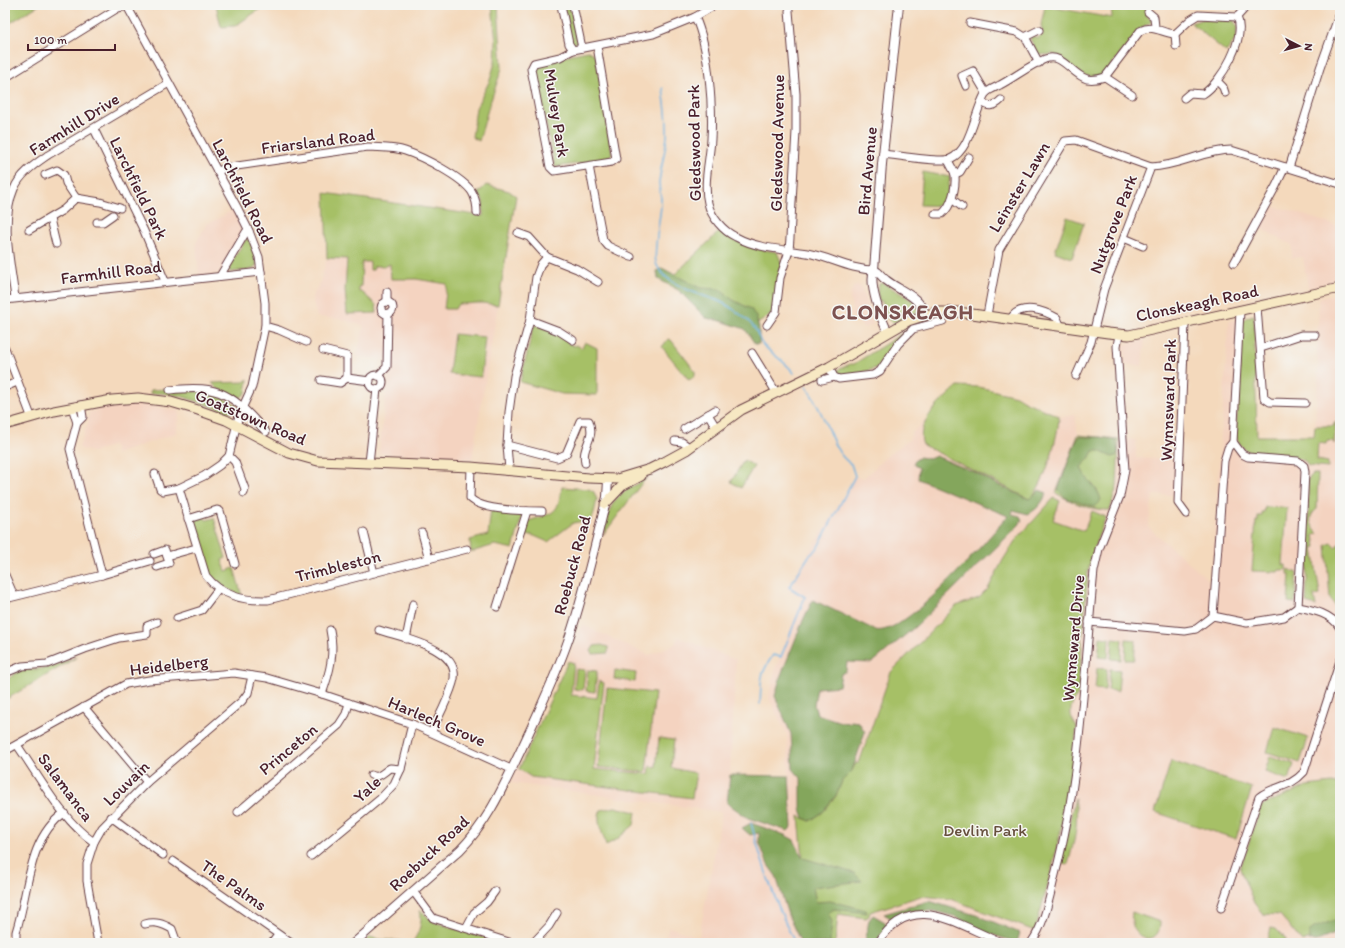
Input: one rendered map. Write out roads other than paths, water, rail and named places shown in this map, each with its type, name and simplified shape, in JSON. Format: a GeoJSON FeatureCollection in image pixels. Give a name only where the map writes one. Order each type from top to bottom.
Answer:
{"type":"FeatureCollection","features":[{"type":"Feature","properties":{"kind":"main road","name":"Clonskeagh Road"},"geometry":{"type":"LineString","coordinates":[[925,315],[946,311],[1011,318],[1093,331],[1134,334],[1340,288]]}},
{"type":"Feature","properties":{"kind":"main road"},"geometry":{"type":"LineString","coordinates":[[605,504],[619,489],[634,481],[650,469],[689,447],[741,410],[829,367],[888,332],[911,325],[925,315]]}},
{"type":"Feature","properties":{"kind":"main road","name":"Goatstown Road"},"geometry":{"type":"LineString","coordinates":[[5,425],[30,416],[77,406],[132,398],[156,399],[198,410],[237,426],[265,442],[300,457],[318,461],[471,467],[608,480]]}},
{"type":"Feature","properties":{"kind":"main road"},"geometry":{"type":"LineString","coordinates":[[608,480],[629,476],[650,469]]}},
{"type":"Feature","properties":{"kind":"street","name":"Mulvey Park"},"geometry":{"type":"LineString","coordinates":[[561,5],[568,44],[573,50]]}},
{"type":"Feature","properties":{"kind":"street"},"geometry":{"type":"LineString","coordinates":[[573,5],[582,48]]}},
{"type":"Feature","properties":{"kind":"street"},"geometry":{"type":"LineString","coordinates":[[597,46],[653,34],[695,17],[715,5]]}},
{"type":"Feature","properties":{"kind":"street","name":"Bird Avenue"},"geometry":{"type":"LineString","coordinates":[[888,332],[882,319],[872,274],[874,270],[883,154],[899,5]]}},
{"type":"Feature","properties":{"kind":"street"},"geometry":{"type":"LineString","coordinates":[[5,78],[118,8],[126,6]]}},
{"type":"Feature","properties":{"kind":"street","name":"Larchfield Road"},"geometry":{"type":"LineString","coordinates":[[126,6],[222,179],[249,230],[259,257],[265,326],[252,387],[239,416],[237,426]]}},
{"type":"Feature","properties":{"kind":"street"},"geometry":{"type":"LineString","coordinates":[[1237,17],[1247,6]]}},
{"type":"Feature","properties":{"kind":"street","name":"Gledswood Avenue"},"geometry":{"type":"LineString","coordinates":[[767,324],[776,312],[780,278],[789,251],[796,131],[796,94],[789,11]]}},
{"type":"Feature","properties":{"kind":"street"},"geometry":{"type":"LineString","coordinates":[[1148,12],[1154,17],[1155,27]]}},
{"type":"Feature","properties":{"kind":"street"},"geometry":{"type":"LineString","coordinates":[[1234,263],[1287,167],[1340,12]]}},
{"type":"Feature","properties":{"kind":"street"},"geometry":{"type":"LineString","coordinates":[[1105,77],[1140,31],[1155,27],[1169,34],[1175,34],[1190,20],[1198,15],[1237,17]]}},
{"type":"Feature","properties":{"kind":"street","name":"Gledswood Park"},"geometry":{"type":"LineString","coordinates":[[695,17],[702,31],[711,113],[711,138],[707,181],[708,202],[714,216],[735,237],[760,246],[808,253],[859,269],[874,270]]}},
{"type":"Feature","properties":{"kind":"street"},"geometry":{"type":"LineString","coordinates":[[1184,98],[1190,93],[1203,94],[1218,81],[1238,39],[1240,23],[1237,17]]}},
{"type":"Feature","properties":{"kind":"street"},"geometry":{"type":"LineString","coordinates":[[970,23],[1017,32],[1025,37],[1038,63]]}},
{"type":"Feature","properties":{"kind":"street"},"geometry":{"type":"LineString","coordinates":[[1025,37],[1039,30]]}},
{"type":"Feature","properties":{"kind":"street"},"geometry":{"type":"LineString","coordinates":[[1175,34],[1176,46]]}},
{"type":"Feature","properties":{"kind":"street","name":"Mulvey Park"},"geometry":{"type":"LineString","coordinates":[[597,46],[616,155],[612,162],[556,172],[550,167],[532,65],[536,62],[560,57],[573,50],[582,48],[597,46]]}},
{"type":"Feature","properties":{"kind":"street"},"geometry":{"type":"LineString","coordinates":[[883,154],[948,160],[958,154],[965,145],[976,112],[986,93],[1038,63],[1054,57],[1060,60],[1076,74],[1087,79],[1105,77],[1132,95]]}},
{"type":"Feature","properties":{"kind":"street"},"geometry":{"type":"LineString","coordinates":[[966,86],[962,76],[973,71],[986,93]]}},
{"type":"Feature","properties":{"kind":"street"},"geometry":{"type":"LineString","coordinates":[[1218,81],[1226,93]]}},
{"type":"Feature","properties":{"kind":"street","name":"Farmhill Drive"},"geometry":{"type":"LineString","coordinates":[[15,298],[7,223],[8,211],[14,189],[30,168],[48,155],[169,83]]}},
{"type":"Feature","properties":{"kind":"street"},"geometry":{"type":"LineString","coordinates":[[982,102],[991,106],[1000,100]]}},
{"type":"Feature","properties":{"kind":"street","name":"Larchfield Park"},"geometry":{"type":"LineString","coordinates":[[94,129],[144,231],[165,281]]}},
{"type":"Feature","properties":{"kind":"street","name":"Leinster Lawn"},"geometry":{"type":"LineString","coordinates":[[987,315],[999,250],[1065,141],[1076,140],[1151,167]]}},
{"type":"Feature","properties":{"kind":"street","name":"Friarsland Road"},"geometry":{"type":"LineString","coordinates":[[217,171],[230,167],[368,147],[394,149],[404,151],[428,162],[467,186],[476,199],[477,213]]}},
{"type":"Feature","properties":{"kind":"street","name":"Nutgrove Park"},"geometry":{"type":"LineString","coordinates":[[1076,376],[1091,342],[1108,279],[1151,167],[1171,165],[1215,151],[1238,151],[1340,184]]}},
{"type":"Feature","properties":{"kind":"street"},"geometry":{"type":"LineString","coordinates":[[955,174],[960,172],[969,157]]}},
{"type":"Feature","properties":{"kind":"street"},"geometry":{"type":"LineString","coordinates":[[935,214],[942,214],[947,210],[952,199],[955,174],[948,160]]}},
{"type":"Feature","properties":{"kind":"street","name":"Mulvey Park"},"geometry":{"type":"LineString","coordinates":[[590,166],[603,240],[608,246],[631,257]]}},
{"type":"Feature","properties":{"kind":"street"},"geometry":{"type":"LineString","coordinates":[[222,179],[230,167]]}},
{"type":"Feature","properties":{"kind":"street"},"geometry":{"type":"LineString","coordinates":[[45,175],[57,170],[64,175],[66,183],[76,198],[100,202],[117,207],[113,215],[103,222],[97,222]]}},
{"type":"Feature","properties":{"kind":"street"},"geometry":{"type":"LineString","coordinates":[[29,230],[50,219],[76,198]]}},
{"type":"Feature","properties":{"kind":"street"},"geometry":{"type":"LineString","coordinates":[[952,199],[962,207]]}},
{"type":"Feature","properties":{"kind":"street"},"geometry":{"type":"LineString","coordinates":[[113,215],[121,219]]}},
{"type":"Feature","properties":{"kind":"street"},"geometry":{"type":"LineString","coordinates":[[50,219],[56,244]]}},
{"type":"Feature","properties":{"kind":"street"},"geometry":{"type":"LineString","coordinates":[[220,276],[246,232],[249,230]]}},
{"type":"Feature","properties":{"kind":"street"},"geometry":{"type":"LineString","coordinates":[[518,233],[529,237],[547,258],[577,269],[598,282]]}},
{"type":"Feature","properties":{"kind":"street"},"geometry":{"type":"LineString","coordinates":[[1124,238],[1143,246]]}},
{"type":"Feature","properties":{"kind":"street"},"geometry":{"type":"LineString","coordinates":[[509,470],[507,445],[509,412],[514,376],[530,320],[536,277],[541,264],[547,258]]}},
{"type":"Feature","properties":{"kind":"street"},"geometry":{"type":"LineString","coordinates":[[874,270],[878,271],[884,280],[916,298],[922,306],[925,315]]}},
{"type":"Feature","properties":{"kind":"street","name":"Farmhill Road"},"geometry":{"type":"LineString","coordinates":[[5,300],[165,281],[261,272]]}},
{"type":"Feature","properties":{"kind":"street"},"geometry":{"type":"LineString","coordinates":[[874,283],[884,280]]}},
{"type":"Feature","properties":{"kind":"street"},"geometry":{"type":"LineString","coordinates":[[370,381],[374,376],[378,376],[387,367],[388,313],[392,308],[392,304],[387,302],[387,292]]}},
{"type":"Feature","properties":{"kind":"street"},"geometry":{"type":"LineString","coordinates":[[1257,307],[1264,398],[1270,402],[1305,403]]}},
{"type":"Feature","properties":{"kind":"street"},"geometry":{"type":"LineString","coordinates":[[1089,622],[1185,631],[1196,629],[1213,616],[1224,460],[1228,448],[1233,442],[1240,311]]}},
{"type":"Feature","properties":{"kind":"street"},"geometry":{"type":"LineString","coordinates":[[530,320],[559,331],[573,340]]}},
{"type":"Feature","properties":{"kind":"street"},"geometry":{"type":"LineString","coordinates":[[829,367],[834,376],[839,379],[873,374],[880,370],[911,325],[943,321]]}},
{"type":"Feature","properties":{"kind":"street","name":"Wynnsward Park"},"geometry":{"type":"LineString","coordinates":[[1186,323],[1178,503],[1186,514]]}},
{"type":"Feature","properties":{"kind":"street"},"geometry":{"type":"LineString","coordinates":[[265,326],[279,330],[306,342]]}},
{"type":"Feature","properties":{"kind":"street","name":"Wynnsward Drive"},"geometry":{"type":"LineString","coordinates":[[1031,943],[1042,923],[1068,823],[1079,739],[1094,571],[1099,549],[1120,496],[1125,470],[1126,460],[1117,346],[1119,334]]}},
{"type":"Feature","properties":{"kind":"street"},"geometry":{"type":"LineString","coordinates":[[1261,348],[1301,335],[1316,335]]}},
{"type":"Feature","properties":{"kind":"street"},"geometry":{"type":"LineString","coordinates":[[5,348],[30,416]]}},
{"type":"Feature","properties":{"kind":"street"},"geometry":{"type":"LineString","coordinates":[[323,350],[351,357],[347,378]]}},
{"type":"Feature","properties":{"kind":"street"},"geometry":{"type":"LineString","coordinates":[[752,353],[776,392]]}},
{"type":"Feature","properties":{"kind":"street"},"geometry":{"type":"LineString","coordinates":[[369,463],[377,389],[383,384],[382,378],[378,376]]}},
{"type":"Feature","properties":{"kind":"street"},"geometry":{"type":"LineString","coordinates":[[822,380],[834,376]]}},
{"type":"Feature","properties":{"kind":"street"},"geometry":{"type":"LineString","coordinates":[[321,380],[340,383],[347,378],[370,381]]}},
{"type":"Feature","properties":{"kind":"street"},"geometry":{"type":"LineString","coordinates":[[370,381],[372,387],[377,389]]}},
{"type":"Feature","properties":{"kind":"street"},"geometry":{"type":"LineString","coordinates":[[5,387],[17,382]]}},
{"type":"Feature","properties":{"kind":"street"},"geometry":{"type":"LineString","coordinates":[[170,390],[190,388],[210,389],[232,397],[244,406],[266,432]]}},
{"type":"Feature","properties":{"kind":"street"},"geometry":{"type":"LineString","coordinates":[[77,406],[83,417],[77,423],[70,448],[102,575]]}},
{"type":"Feature","properties":{"kind":"street"},"geometry":{"type":"LineString","coordinates":[[684,429],[715,410]]}},
{"type":"Feature","properties":{"kind":"street"},"geometry":{"type":"LineString","coordinates":[[708,414],[716,427]]}},
{"type":"Feature","properties":{"kind":"street"},"geometry":{"type":"LineString","coordinates":[[507,445],[557,458],[566,454],[580,421],[589,421],[591,436],[583,454],[585,463]]}},
{"type":"Feature","properties":{"kind":"street"},"geometry":{"type":"LineString","coordinates":[[155,474],[160,489],[163,491],[179,488],[204,476],[220,465],[229,456],[237,426]]}},
{"type":"Feature","properties":{"kind":"street"},"geometry":{"type":"LineString","coordinates":[[675,441],[682,442],[689,447]]}},
{"type":"Feature","properties":{"kind":"street"},"geometry":{"type":"LineString","coordinates":[[1233,442],[1242,454],[1248,457],[1292,460],[1298,461],[1304,466],[1305,472],[1298,607]]}},
{"type":"Feature","properties":{"kind":"street"},"geometry":{"type":"LineString","coordinates":[[229,456],[235,462],[245,489],[244,493]]}},
{"type":"Feature","properties":{"kind":"street"},"geometry":{"type":"LineString","coordinates":[[471,467],[470,498],[474,502],[483,506],[527,511],[542,511]]}},
{"type":"Feature","properties":{"kind":"street","name":"Roebuck Road"},"geometry":{"type":"LineString","coordinates":[[354,943],[460,850],[482,826],[511,769],[569,640],[605,504],[608,480]]}},
{"type":"Feature","properties":{"kind":"street","name":"Trimbleston"},"geometry":{"type":"LineString","coordinates":[[179,488],[196,548],[206,576],[218,589],[228,595],[251,601],[268,600],[467,549]]}},
{"type":"Feature","properties":{"kind":"street"},"geometry":{"type":"LineString","coordinates":[[188,519],[217,510],[220,511],[235,564]]}},
{"type":"Feature","properties":{"kind":"street"},"geometry":{"type":"LineString","coordinates":[[497,608],[527,511]]}},
{"type":"Feature","properties":{"kind":"street"},"geometry":{"type":"LineString","coordinates":[[364,532],[374,573]]}},
{"type":"Feature","properties":{"kind":"street"},"geometry":{"type":"LineString","coordinates":[[422,533],[429,558]]}},
{"type":"Feature","properties":{"kind":"street"},"geometry":{"type":"LineString","coordinates":[[167,556],[196,548]]}},
{"type":"Feature","properties":{"kind":"street"},"geometry":{"type":"LineString","coordinates":[[154,554],[165,550],[169,563],[157,567]]}},
{"type":"Feature","properties":{"kind":"street"},"geometry":{"type":"LineString","coordinates":[[5,599],[102,575],[150,561]]}},
{"type":"Feature","properties":{"kind":"street"},"geometry":{"type":"LineString","coordinates":[[5,575],[14,596]]}},
{"type":"Feature","properties":{"kind":"street"},"geometry":{"type":"LineString","coordinates":[[177,618],[202,610],[218,589]]}},
{"type":"Feature","properties":{"kind":"street"},"geometry":{"type":"LineString","coordinates":[[406,639],[413,604]]}},
{"type":"Feature","properties":{"kind":"street"},"geometry":{"type":"LineString","coordinates":[[1213,616],[1246,624],[1284,617],[1298,607]]}},
{"type":"Feature","properties":{"kind":"street"},"geometry":{"type":"LineString","coordinates":[[1298,607],[1336,620],[1340,628]]}},
{"type":"Feature","properties":{"kind":"street"},"geometry":{"type":"LineString","coordinates":[[5,673],[22,666],[47,664],[85,648],[119,638],[147,634],[147,626],[157,622]]}},
{"type":"Feature","properties":{"kind":"street"},"geometry":{"type":"LineString","coordinates":[[322,694],[331,667],[333,643],[330,630]]}},
{"type":"Feature","properties":{"kind":"street"},"geometry":{"type":"LineString","coordinates":[[379,630],[438,650],[450,660],[454,668],[453,683],[432,731]]}},
{"type":"Feature","properties":{"kind":"street"},"geometry":{"type":"LineString","coordinates":[[1221,908],[1259,797],[1265,793],[1293,783],[1304,772],[1340,660]]}},
{"type":"Feature","properties":{"kind":"street","name":"Heidelberg"},"geometry":{"type":"LineString","coordinates":[[5,751],[126,684],[149,680],[234,673],[267,678],[350,703]]}},
{"type":"Feature","properties":{"kind":"street","name":"Louvain"},"geometry":{"type":"LineString","coordinates":[[98,943],[87,880],[87,864],[94,842],[102,828],[111,817],[147,782],[242,701],[248,693],[252,676]]}},
{"type":"Feature","properties":{"kind":"street","name":"Harlech Grove"},"geometry":{"type":"LineString","coordinates":[[350,703],[432,731],[511,769]]}},
{"type":"Feature","properties":{"kind":"street","name":"Princeton"},"geometry":{"type":"LineString","coordinates":[[238,812],[339,725],[346,714],[350,703]]}},
{"type":"Feature","properties":{"kind":"street"},"geometry":{"type":"LineString","coordinates":[[84,707],[147,782]]}},
{"type":"Feature","properties":{"kind":"street","name":"Yale"},"geometry":{"type":"LineString","coordinates":[[311,856],[380,799],[394,784],[401,769],[412,724]]}},
{"type":"Feature","properties":{"kind":"street","name":"Salamanca"},"geometry":{"type":"LineString","coordinates":[[17,745],[64,813],[85,837],[94,842]]}},
{"type":"Feature","properties":{"kind":"street"},"geometry":{"type":"LineString","coordinates":[[371,774],[375,777],[380,776],[390,768],[401,769]]}},
{"type":"Feature","properties":{"kind":"street"},"geometry":{"type":"LineString","coordinates":[[16,943],[16,932],[36,849],[44,831],[53,820],[64,813]]}},
{"type":"Feature","properties":{"kind":"street"},"geometry":{"type":"LineString","coordinates":[[111,817],[163,855]]}},
{"type":"Feature","properties":{"kind":"street","name":"The Palms"},"geometry":{"type":"LineString","coordinates":[[173,861],[291,943]]}},
{"type":"Feature","properties":{"kind":"street"},"geometry":{"type":"LineString","coordinates":[[413,891],[433,918],[441,922],[466,928],[512,943]]}},
{"type":"Feature","properties":{"kind":"street"},"geometry":{"type":"LineString","coordinates":[[466,928],[474,913],[487,902],[495,892]]}},
{"type":"Feature","properties":{"kind":"street"},"geometry":{"type":"LineString","coordinates":[[533,943],[549,926],[557,913]]}},
{"type":"Feature","properties":{"kind":"street"},"geometry":{"type":"LineString","coordinates":[[878,943],[886,932],[898,922],[908,918],[929,914],[944,917],[984,936],[1004,943]]}},
{"type":"Feature","properties":{"kind":"street"},"geometry":{"type":"LineString","coordinates":[[145,924],[152,922],[161,923],[172,929],[177,943]]}},
{"type":"Feature","properties":{"kind":"street"},"geometry":{"type":"LineString","coordinates":[[272,943],[278,934]]}},
{"type":"Feature","properties":{"kind":"waterway"},"geometry":{"type":"LineString","coordinates":[[663,88],[667,118],[667,137],[659,182],[661,203],[656,244],[656,263],[666,277],[673,282],[691,291],[721,302],[743,316],[755,329],[763,345],[787,365],[794,373]]}},
{"type":"Feature","properties":{"kind":"waterway"},"geometry":{"type":"LineString","coordinates":[[760,704],[762,678],[765,669],[773,655],[781,657],[805,597],[789,587],[809,556],[817,549],[855,476],[851,464],[840,454],[832,440],[823,417],[806,386]]}},
{"type":"Feature","properties":{"kind":"waterway"},"geometry":{"type":"LineString","coordinates":[[751,823],[770,884],[795,943]]}},
{"type":"Feature","properties":{"kind":"district","name":"CLONSKEAGH"},"geometry":{"type":"Point","coordinates":[903,312]}},
{"type":"Feature","properties":{"kind":"park label","name":"Devlin Park"},"geometry":{"type":"Point","coordinates":[985,830]}}]}
